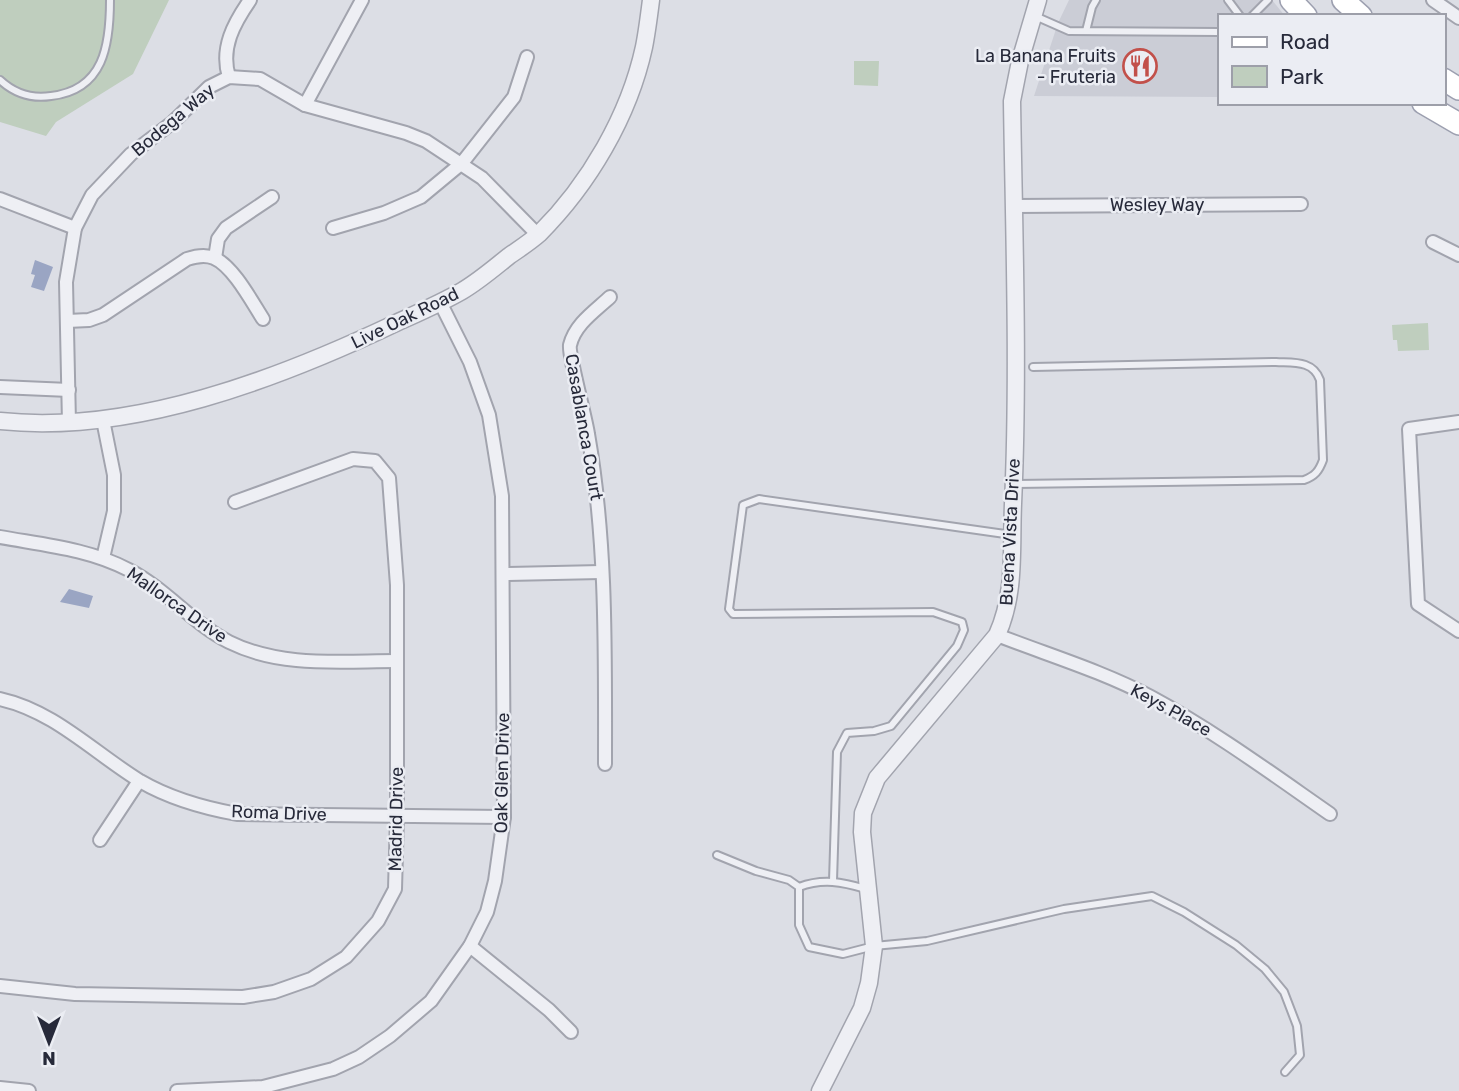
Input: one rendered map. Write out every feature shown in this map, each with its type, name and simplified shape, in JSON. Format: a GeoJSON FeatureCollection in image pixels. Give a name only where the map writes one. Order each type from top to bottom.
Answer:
{"type":"FeatureCollection","features":[{"type":"Feature","properties":{"kind":"main road"},"geometry":{"type":"LineString","coordinates":[[1291,0],[1304,14]]}},
{"type":"Feature","properties":{"kind":"main road"},"geometry":{"type":"LineString","coordinates":[[1343,0],[1359,14]]}},
{"type":"Feature","properties":{"kind":"main road"},"geometry":{"type":"LineString","coordinates":[[1426,105],[1459,124]]}},
{"type":"Feature","properties":{"kind":"street"},"geometry":{"type":"LineString","coordinates":[[229,77],[226,68],[228,40],[250,0]]}},
{"type":"Feature","properties":{"kind":"street"},"geometry":{"type":"LineString","coordinates":[[304,105],[362,0]]}},
{"type":"Feature","properties":{"kind":"street","name":"Live Oak Road"},"geometry":{"type":"LineString","coordinates":[[0,421],[33,425],[69,423],[159,410],[271,377],[336,352],[462,290],[538,235],[591,170],[626,103],[644,48],[651,0]]}},
{"type":"Feature","properties":{"kind":"street"},"geometry":{"type":"LineString","coordinates":[[1433,0],[1459,18]]}},
{"type":"Feature","properties":{"kind":"street","name":"Buena Vista Drive"},"geometry":{"type":"LineString","coordinates":[[820,1091],[862,1008],[869,983],[874,946],[863,813],[877,778],[997,635],[1009,598],[1014,484],[1012,101],[1020,61],[1036,8]]}},
{"type":"Feature","properties":{"kind":"street"},"geometry":{"type":"LineString","coordinates":[[332,228],[384,213],[421,197],[462,163],[514,97],[527,57]]}},
{"type":"Feature","properties":{"kind":"street","name":"Bodega Way"},"geometry":{"type":"LineString","coordinates":[[69,423],[66,282],[75,228],[92,195],[131,154],[173,122],[209,87],[229,77],[260,79],[304,105],[406,133],[425,141],[482,178],[538,235]]}},
{"type":"Feature","properties":{"kind":"street"},"geometry":{"type":"LineString","coordinates":[[215,258],[218,239],[226,228],[272,197]]}},
{"type":"Feature","properties":{"kind":"street"},"geometry":{"type":"LineString","coordinates":[[0,199],[75,228]]}},
{"type":"Feature","properties":{"kind":"street","name":"Wesley Way"},"geometry":{"type":"LineString","coordinates":[[1013,206],[1301,204]]}},
{"type":"Feature","properties":{"kind":"street"},"geometry":{"type":"LineString","coordinates":[[1433,242],[1459,255]]}},
{"type":"Feature","properties":{"kind":"street"},"geometry":{"type":"LineString","coordinates":[[67,321],[89,320],[103,315],[187,259],[198,256],[215,258],[229,270],[263,318]]}},
{"type":"Feature","properties":{"kind":"street","name":"Casablanca Court"},"geometry":{"type":"LineString","coordinates":[[606,764],[606,650],[597,483],[583,405],[569,348],[577,327],[610,297]]}},
{"type":"Feature","properties":{"kind":"street","name":"Oak Glen Drive"},"geometry":{"type":"LineString","coordinates":[[177,1091],[263,1087],[332,1069],[359,1057],[390,1036],[431,1000],[470,946],[487,912],[495,881],[504,817],[502,496],[489,415],[470,362],[440,302]]}},
{"type":"Feature","properties":{"kind":"street"},"geometry":{"type":"LineString","coordinates":[[0,387],[69,390]]}},
{"type":"Feature","properties":{"kind":"street"},"geometry":{"type":"LineString","coordinates":[[103,420],[114,475],[114,511],[103,558]]}},
{"type":"Feature","properties":{"kind":"street"},"geometry":{"type":"LineString","coordinates":[[1459,422],[1409,429],[1418,604],[1459,631]]}},
{"type":"Feature","properties":{"kind":"street","name":"Madrid Drive"},"geometry":{"type":"LineString","coordinates":[[0,986],[75,994],[243,997],[274,992],[310,979],[346,957],[378,921],[395,889],[397,585],[389,478],[375,461],[353,459],[235,502]]}},
{"type":"Feature","properties":{"kind":"street","name":"Mallorca Drive"},"geometry":{"type":"LineString","coordinates":[[0,537],[72,549],[131,570],[190,617],[229,642],[276,658],[302,661],[397,661]]}},
{"type":"Feature","properties":{"kind":"street"},"geometry":{"type":"LineString","coordinates":[[504,574],[601,572]]}},
{"type":"Feature","properties":{"kind":"street","name":"Keys Place"},"geometry":{"type":"LineString","coordinates":[[997,635],[1116,680],[1151,697],[1240,749],[1330,814]]}},
{"type":"Feature","properties":{"kind":"street","name":"Roma Drive"},"geometry":{"type":"LineString","coordinates":[[0,699],[41,712],[139,781],[209,809],[237,814],[504,817]]}},
{"type":"Feature","properties":{"kind":"street"},"geometry":{"type":"LineString","coordinates":[[100,840],[139,781]]}},
{"type":"Feature","properties":{"kind":"street"},"geometry":{"type":"LineString","coordinates":[[470,946],[549,1010],[571,1032]]}},
{"type":"Feature","properties":{"kind":"street"},"geometry":{"type":"LineString","coordinates":[[0,1088],[29,1091]]}},
{"type":"Feature","properties":{"kind":"lane"},"geometry":{"type":"LineString","coordinates":[[0,80],[19,94],[34,97],[67,93],[85,84],[98,69],[106,50],[110,0]]}},
{"type":"Feature","properties":{"kind":"lane"},"geometry":{"type":"LineString","coordinates":[[1086,31],[1096,0]]}},
{"type":"Feature","properties":{"kind":"lane"},"geometry":{"type":"LineString","coordinates":[[1254,14],[1268,0]]}},
{"type":"Feature","properties":{"kind":"lane"},"geometry":{"type":"LineString","coordinates":[[1036,8],[1069,31],[1218,32]]}},
{"type":"Feature","properties":{"kind":"lane"},"geometry":{"type":"LineString","coordinates":[[1014,484],[1304,480],[1320,469],[1322,460],[1320,380],[1318,373],[1308,365],[1276,362],[1033,367]]}},
{"type":"Feature","properties":{"kind":"lane"},"geometry":{"type":"LineString","coordinates":[[834,881],[837,752],[847,733],[874,732],[891,726],[957,646],[964,630],[962,622],[933,612],[733,614],[729,609],[743,505],[759,499],[1012,536]]}},
{"type":"Feature","properties":{"kind":"lane"},"geometry":{"type":"LineString","coordinates":[[717,855],[756,871],[789,880],[799,887]]}},
{"type":"Feature","properties":{"kind":"lane"},"geometry":{"type":"LineString","coordinates":[[799,887],[834,881],[868,889]]}},
{"type":"Feature","properties":{"kind":"lane"},"geometry":{"type":"LineString","coordinates":[[799,887],[799,925],[809,947],[843,954],[874,946],[927,942],[1064,909],[1152,896],[1184,912],[1236,945],[1265,969],[1283,992],[1297,1026],[1300,1055],[1285,1072]]}},
{"type":"Feature","properties":{"kind":"shaded area"},"geometry":{"type":"Polygon","coordinates":[[[1069,0],[1272,0],[1283,14],[1218,14],[1218,97],[1034,96],[1058,23],[1069,0]]]}},
{"type":"Feature","properties":{"kind":"green space"},"geometry":{"type":"Polygon","coordinates":[[[0,0],[169,0],[133,74],[56,122],[46,136],[0,122],[0,0]]]}},
{"type":"Feature","properties":{"kind":"green space"},"geometry":{"type":"Polygon","coordinates":[[[854,61],[879,61],[878,86],[854,85],[854,61]]]}},
{"type":"Feature","properties":{"kind":"green space"},"geometry":{"type":"Polygon","coordinates":[[[1428,323],[1429,350],[1398,351],[1397,340],[1393,340],[1392,325],[1428,323]]]}},
{"type":"Feature","properties":{"kind":"water"},"geometry":{"type":"Polygon","coordinates":[[[35,260],[53,267],[44,291],[31,287],[35,275],[31,274],[35,260]]]}},
{"type":"Feature","properties":{"kind":"water"},"geometry":{"type":"Polygon","coordinates":[[[69,589],[93,596],[89,608],[60,602],[69,589]]]}},
{"type":"Feature","properties":{"kind":"place","name":"La Banana Fruits - Fruteria"},"geometry":{"type":"Point","coordinates":[1140,66]}}]}
